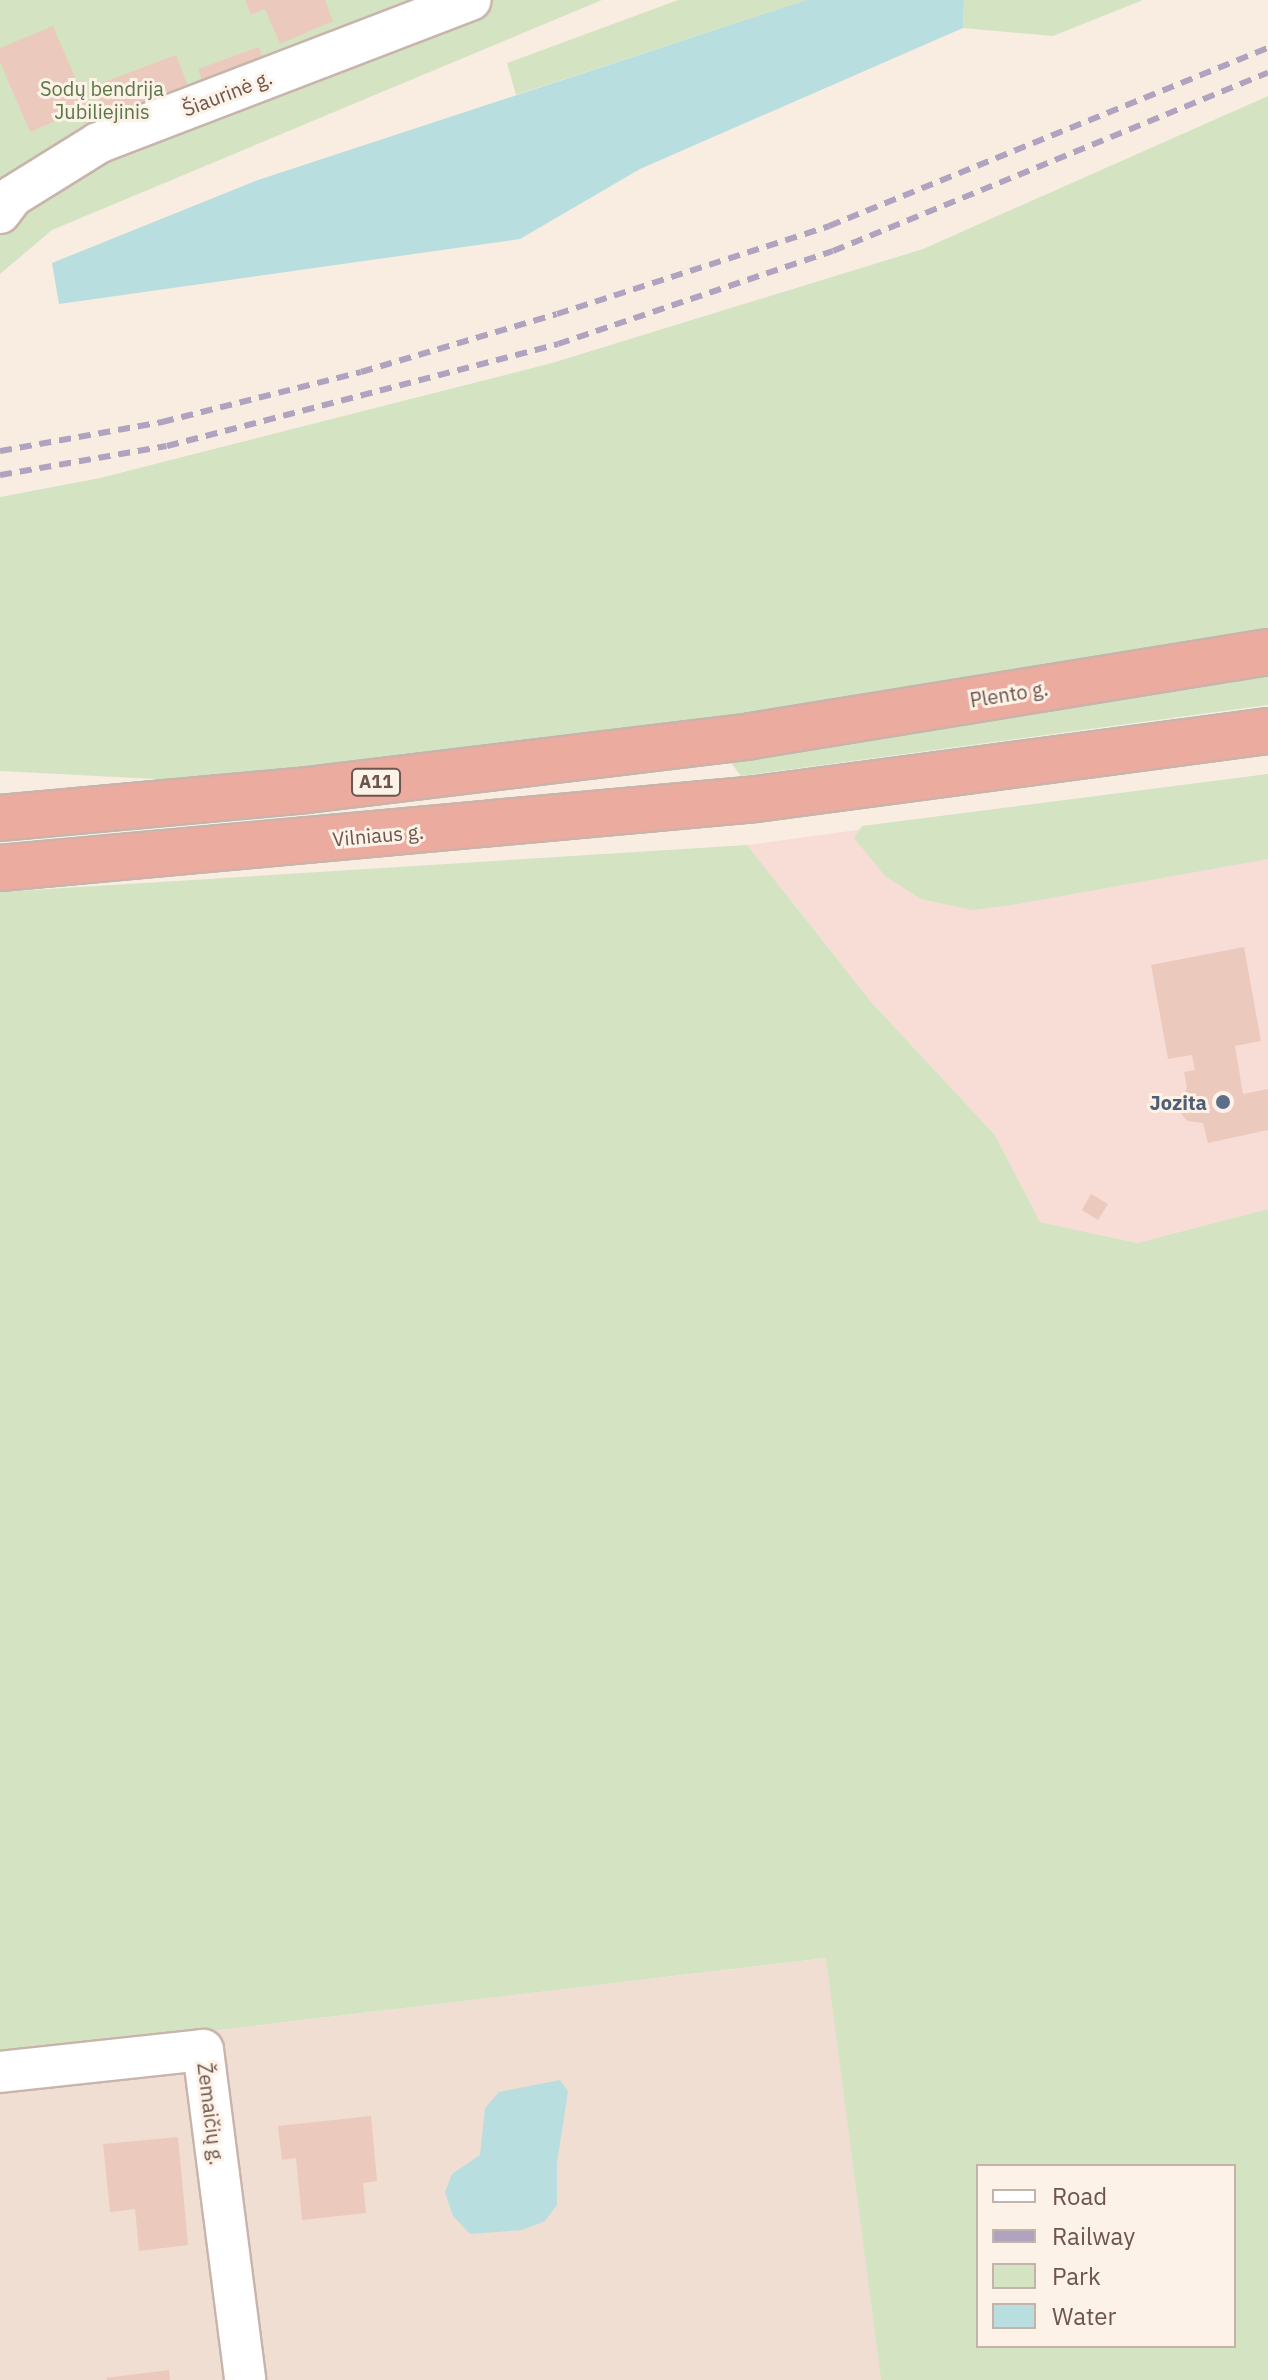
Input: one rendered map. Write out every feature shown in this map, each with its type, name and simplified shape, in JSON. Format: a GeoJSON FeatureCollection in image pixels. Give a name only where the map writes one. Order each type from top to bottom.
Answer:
{"type":"FeatureCollection","features":[{"type":"Feature","properties":{"kind":"highway","name":"Plento g."},"geometry":{"type":"LineString","coordinates":[[0,818],[299,791],[751,736],[1268,652]]}},
{"type":"Feature","properties":{"kind":"highway","name":"Vilniaus g."},"geometry":{"type":"LineString","coordinates":[[0,868],[756,799],[1268,731]]}},
{"type":"Feature","properties":{"kind":"street","name":"Šiaurinė g."},"geometry":{"type":"LineString","coordinates":[[4,191],[98,143],[396,13],[470,0]]}},
{"type":"Feature","properties":{"kind":"street","name":"Žemaičių g."},"geometry":{"type":"LineString","coordinates":[[0,2072],[203,2050],[245,2380]]}},
{"type":"Feature","properties":{"kind":"shaded area"},"geometry":{"type":"Polygon","coordinates":[[[1268,774],[1268,1209],[1137,1243],[1040,1222],[995,1135],[872,1003],[747,845],[1268,774]]]}},
{"type":"Feature","properties":{"kind":"shaded area"},"geometry":{"type":"Polygon","coordinates":[[[827,1958],[881,2380],[0,2380],[0,2056],[827,1958]]]}},
{"type":"Feature","properties":{"kind":"green space","name":"Sodų bendrija Jubiliejinis"},"geometry":{"type":"Polygon","coordinates":[[[0,0],[602,0],[52,230],[0,274],[0,0]]]}},
{"type":"Feature","properties":{"kind":"green space"},"geometry":{"type":"Polygon","coordinates":[[[678,0],[806,0],[516,95],[507,63],[678,0]]]}},
{"type":"Feature","properties":{"kind":"green space"},"geometry":{"type":"Polygon","coordinates":[[[964,0],[1143,0],[1053,36],[963,28],[964,0]]]}},
{"type":"Feature","properties":{"kind":"green space"},"geometry":{"type":"Polygon","coordinates":[[[1268,96],[1268,632],[692,726],[409,758],[174,780],[0,771],[0,497],[100,478],[552,363],[923,249],[1268,96]]]}},
{"type":"Feature","properties":{"kind":"green space"},"geometry":{"type":"Polygon","coordinates":[[[1268,674],[1268,705],[741,776],[731,763],[740,755],[1268,674]]]}},
{"type":"Feature","properties":{"kind":"green space"},"geometry":{"type":"Polygon","coordinates":[[[1268,774],[1268,859],[1012,905],[972,910],[921,899],[885,876],[854,838],[862,826],[1268,774]]]}},
{"type":"Feature","properties":{"kind":"green space"},"geometry":{"type":"Polygon","coordinates":[[[747,845],[872,1003],[995,1135],[1040,1222],[1137,1243],[1268,1209],[1268,2380],[881,2380],[826,1958],[0,2056],[0,892],[747,845]]]}},
{"type":"Feature","properties":{"kind":"water"},"geometry":{"type":"Polygon","coordinates":[[[806,0],[964,0],[963,28],[640,169],[520,239],[59,304],[52,263],[258,180],[806,0]]]}},
{"type":"Feature","properties":{"kind":"water"},"geometry":{"type":"Polygon","coordinates":[[[560,2080],[568,2091],[557,2163],[557,2205],[545,2221],[522,2230],[470,2234],[453,2216],[445,2192],[452,2174],[480,2155],[485,2108],[499,2092],[560,2080]]]}},
{"type":"Feature","properties":{"kind":"building"},"geometry":{"type":"Polygon","coordinates":[[[245,0],[325,0],[333,21],[280,44],[265,9],[251,15],[245,0]]]}},
{"type":"Feature","properties":{"kind":"building"},"geometry":{"type":"Polygon","coordinates":[[[53,26],[88,107],[30,132],[0,62],[0,48],[53,26]]]}},
{"type":"Feature","properties":{"kind":"building"},"geometry":{"type":"Polygon","coordinates":[[[259,47],[266,68],[205,89],[198,69],[259,47]]]}},
{"type":"Feature","properties":{"kind":"building"},"geometry":{"type":"Polygon","coordinates":[[[176,55],[191,94],[109,126],[93,86],[176,55]]]}},
{"type":"Feature","properties":{"kind":"building"},"geometry":{"type":"Polygon","coordinates":[[[1244,947],[1261,1041],[1235,1046],[1243,1094],[1268,1089],[1268,1130],[1208,1143],[1203,1123],[1187,1121],[1177,1108],[1187,1088],[1184,1072],[1195,1070],[1192,1055],[1168,1059],[1151,965],[1244,947]]]}},
{"type":"Feature","properties":{"kind":"building"},"geometry":{"type":"Polygon","coordinates":[[[1091,1194],[1108,1204],[1098,1220],[1082,1210],[1091,1194]]]}},
{"type":"Feature","properties":{"kind":"building"},"geometry":{"type":"Polygon","coordinates":[[[371,2116],[377,2181],[363,2183],[366,2213],[302,2220],[296,2158],[282,2160],[278,2126],[371,2116]]]}},
{"type":"Feature","properties":{"kind":"building"},"geometry":{"type":"Polygon","coordinates":[[[178,2137],[188,2245],[139,2251],[135,2209],[110,2212],[103,2144],[178,2137]]]}},
{"type":"Feature","properties":{"kind":"building"},"geometry":{"type":"Polygon","coordinates":[[[169,2370],[170,2380],[106,2378],[169,2370]]]}},
{"type":"Feature","properties":{"kind":"railway"},"geometry":{"type":"LineString","coordinates":[[0,451],[162,422],[361,372],[557,314],[829,226],[1268,48]]}},
{"type":"Feature","properties":{"kind":"railway"},"geometry":{"type":"LineString","coordinates":[[0,475],[167,446],[558,344],[833,251],[1268,73]]}},
{"type":"Feature","properties":{"kind":"place","name":"Jozita"},"geometry":{"type":"Point","coordinates":[1223,1102]}}]}
